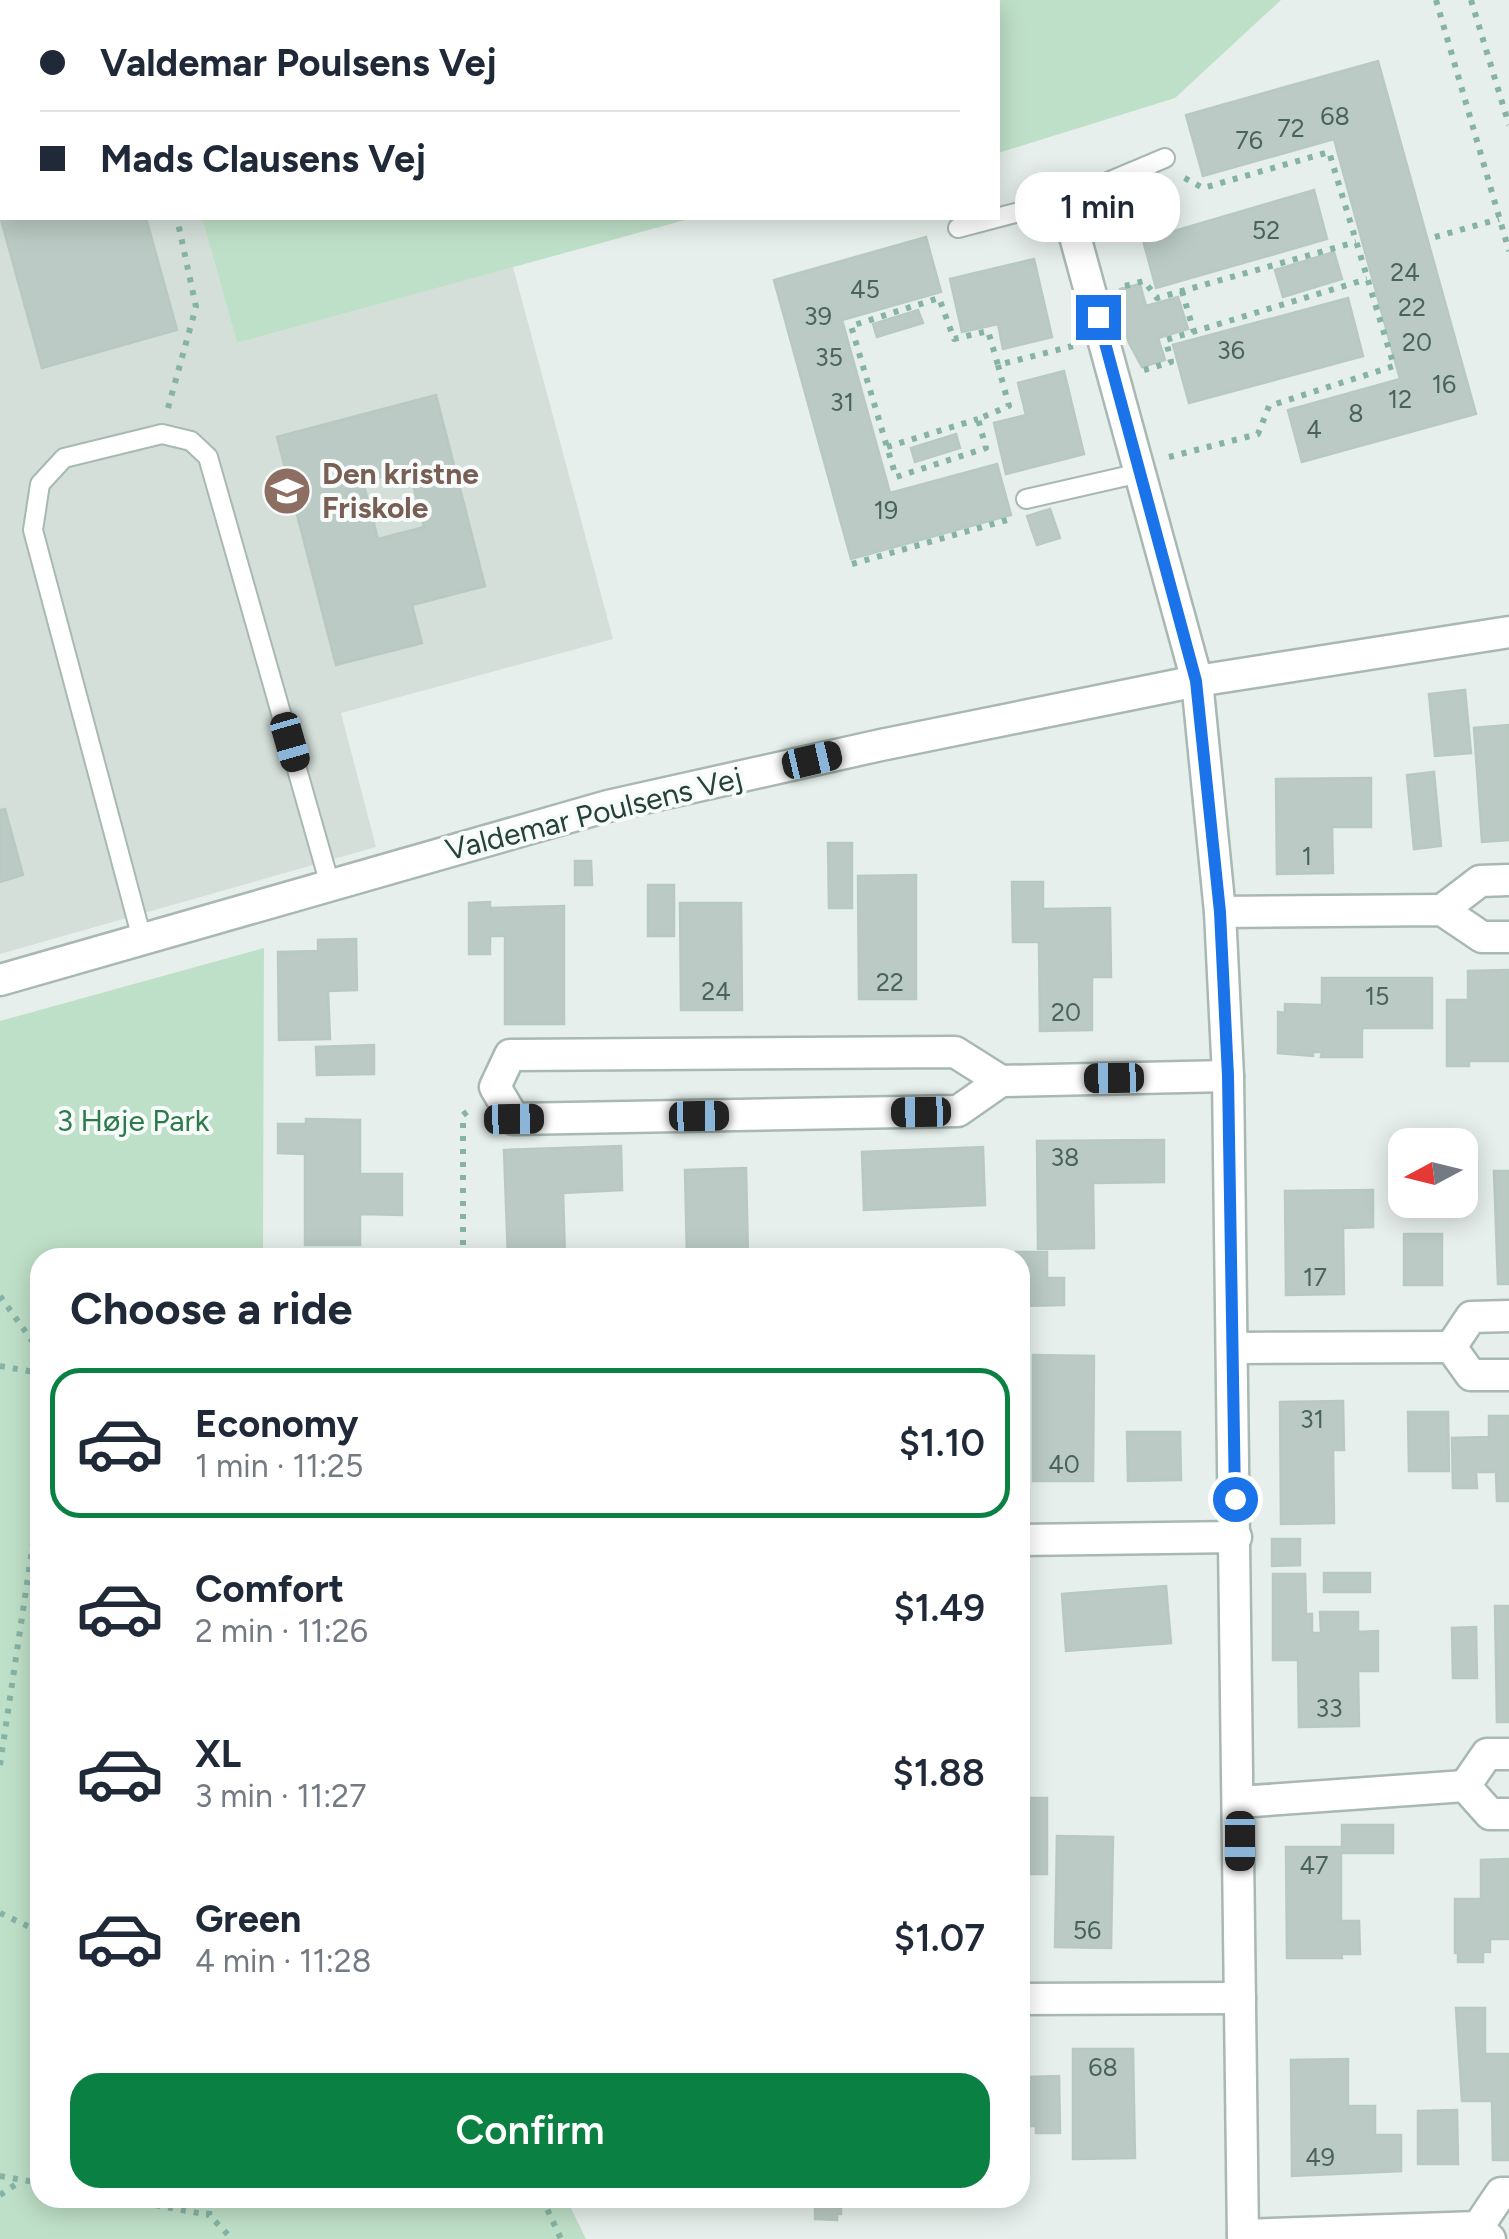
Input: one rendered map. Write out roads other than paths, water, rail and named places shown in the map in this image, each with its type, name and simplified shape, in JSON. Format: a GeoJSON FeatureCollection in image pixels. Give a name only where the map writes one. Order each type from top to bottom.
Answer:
{"type":"FeatureCollection","features":[{"type":"Feature","properties":{"kind":"street"},"geometry":{"type":"LineString","coordinates":[[1066,200],[1196,681],[1220,912],[1228,1076],[1243,2237],[1484,2233],[1502,2193],[1509,2193]]}},
{"type":"Feature","properties":{"kind":"street","name":"Valdemar Poulsens Vej"},"geometry":{"type":"LineString","coordinates":[[0,980],[608,806],[881,744],[1196,681],[1509,632]]}},
{"type":"Feature","properties":{"kind":"street"},"geometry":{"type":"LineString","coordinates":[[1442,910],[1480,881],[1509,880]]}},
{"type":"Feature","properties":{"kind":"street"},"geometry":{"type":"LineString","coordinates":[[1220,912],[1442,910],[1482,937],[1509,937]]}},
{"type":"Feature","properties":{"kind":"street"},"geometry":{"type":"LineString","coordinates":[[1001,1081],[958,1111],[514,1119],[495,1087],[510,1055],[955,1052],[1001,1081],[1228,1076]]}},
{"type":"Feature","properties":{"kind":"street"},"geometry":{"type":"LineString","coordinates":[[1451,1347],[1470,1317],[1509,1316]]}},
{"type":"Feature","properties":{"kind":"street"},"geometry":{"type":"LineString","coordinates":[[1232,1348],[1451,1347]]}},
{"type":"Feature","properties":{"kind":"street"},"geometry":{"type":"LineString","coordinates":[[1451,1347],[1471,1375],[1509,1375]]}},
{"type":"Feature","properties":{"kind":"street"},"geometry":{"type":"LineString","coordinates":[[1030,1540],[1236,1537]]}},
{"type":"Feature","properties":{"kind":"street"},"geometry":{"type":"LineString","coordinates":[[1465,1786],[1487,1754],[1509,1754]]}},
{"type":"Feature","properties":{"kind":"street"},"geometry":{"type":"LineString","coordinates":[[1239,1802],[1465,1786]]}},
{"type":"Feature","properties":{"kind":"street"},"geometry":{"type":"LineString","coordinates":[[1465,1786],[1490,1814],[1509,1814]]}},
{"type":"Feature","properties":{"kind":"street"},"geometry":{"type":"LineString","coordinates":[[1030,1999],[1240,1998]]}},
{"type":"Feature","properties":{"kind":"lane"},"geometry":{"type":"LineString","coordinates":[[1000,217],[1066,200],[1165,158]]}},
{"type":"Feature","properties":{"kind":"lane"},"geometry":{"type":"LineString","coordinates":[[958,228],[989,220]]}},
{"type":"Feature","properties":{"kind":"lane"},"geometry":{"type":"LineString","coordinates":[[142,939],[33,530],[40,484],[64,458],[162,434],[191,441],[208,457],[330,886]]}},
{"type":"Feature","properties":{"kind":"lane"},"geometry":{"type":"LineString","coordinates":[[1026,499],[1139,469]]}},
{"type":"Feature","properties":{"kind":"place","name":"Den kristne Friskole"},"geometry":{"type":"Point","coordinates":[287,491]}},
{"type":"Feature","properties":{"kind":"park label","name":"3 Høje Park"},"geometry":{"type":"Point","coordinates":[133,1121]}}]}
